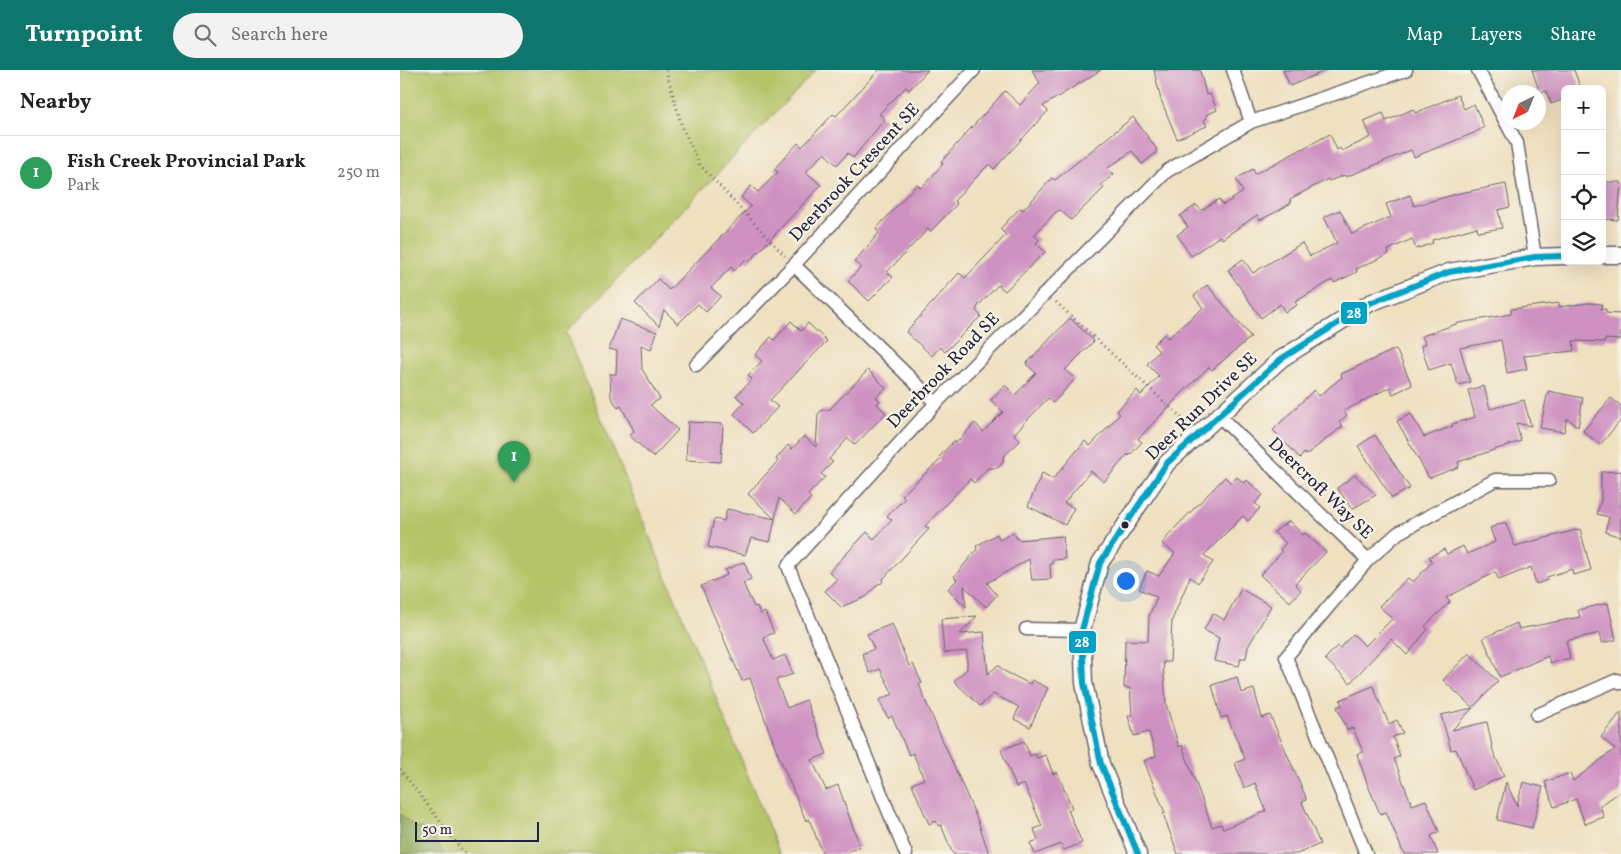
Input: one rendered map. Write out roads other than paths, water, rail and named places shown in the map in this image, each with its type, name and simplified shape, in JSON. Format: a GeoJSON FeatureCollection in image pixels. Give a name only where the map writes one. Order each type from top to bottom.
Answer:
{"type":"FeatureCollection","features":[{"type":"Feature","properties":{"kind":"street","name":"Deerbrook Crescent SE"},"geometry":{"type":"LineString","coordinates":[[936,402],[794,266],[974,70]]}},
{"type":"Feature","properties":{"kind":"street"},"geometry":{"type":"LineString","coordinates":[[1233,70],[1251,122]]}},
{"type":"Feature","properties":{"kind":"street","name":"Deerbrook Road SE"},"geometry":{"type":"LineString","coordinates":[[906,854],[788,566],[936,402],[1167,171],[1251,122],[1406,70]]}},
{"type":"Feature","properties":{"kind":"street"},"geometry":{"type":"LineString","coordinates":[[1478,70],[1517,143],[1535,257]]}},
{"type":"Feature","properties":{"kind":"street"},"geometry":{"type":"LineString","coordinates":[[1606,255],[1621,255]]}},
{"type":"Feature","properties":{"kind":"street","name":"Deer Run Drive SE"},"geometry":{"type":"LineString","coordinates":[[1138,854],[1101,764],[1084,683],[1082,630],[1100,563],[1167,463],[1281,359],[1370,303],[1450,272],[1535,257],[1561,256]]}},
{"type":"Feature","properties":{"kind":"street"},"geometry":{"type":"LineString","coordinates":[[696,364],[794,266]]}},
{"type":"Feature","properties":{"kind":"street","name":"Deercroft Way SE"},"geometry":{"type":"LineString","coordinates":[[1218,415],[1368,560],[1286,657],[1366,854]]}},
{"type":"Feature","properties":{"kind":"street"},"geometry":{"type":"LineString","coordinates":[[1368,560],[1398,533],[1495,480],[1550,480]]}},
{"type":"Feature","properties":{"kind":"street"},"geometry":{"type":"LineString","coordinates":[[1026,629],[1082,630]]}},
{"type":"Feature","properties":{"kind":"street"},"geometry":{"type":"LineString","coordinates":[[1537,715],[1617,680],[1621,683]]}},
{"type":"Feature","properties":{"kind":"place","name":"Fish Creek Provincial Park"},"geometry":{"type":"Point","coordinates":[514,482]}}]}
